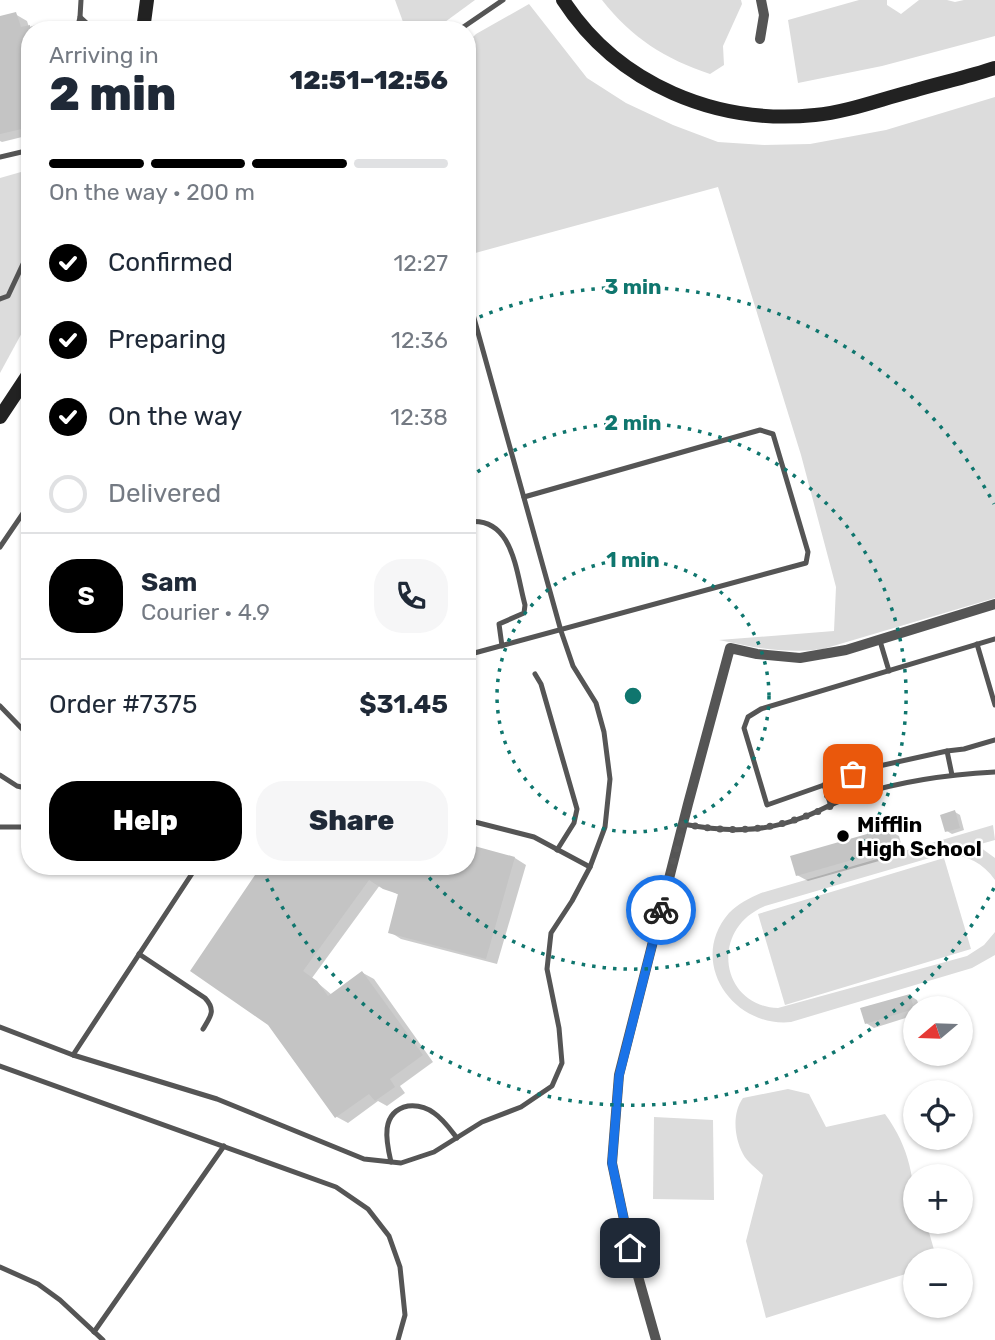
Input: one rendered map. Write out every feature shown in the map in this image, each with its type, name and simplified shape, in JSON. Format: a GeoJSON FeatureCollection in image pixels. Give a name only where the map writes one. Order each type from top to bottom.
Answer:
{"type":"FeatureCollection","features":[{"type":"Feature","properties":{"kind":"street"},"geometry":{"type":"LineString","coordinates":[[144,21],[147,0]]}},
{"type":"Feature","properties":{"kind":"street"},"geometry":{"type":"LineString","coordinates":[[563,0],[587,31],[617,60],[644,79],[699,105],[739,114],[761,117],[819,115],[995,68]]}},
{"type":"Feature","properties":{"kind":"street"},"geometry":{"type":"LineString","coordinates":[[760,39],[764,15],[761,0]]}},
{"type":"Feature","properties":{"kind":"street"},"geometry":{"type":"LineString","coordinates":[[0,417],[21,386]]}},
{"type":"Feature","properties":{"kind":"street"},"geometry":{"type":"LineString","coordinates":[[656,1340],[630,1248],[612,1163],[619,1076],[730,649],[800,658],[846,650],[995,604]]}},
{"type":"Feature","properties":{"kind":"lane"},"geometry":{"type":"LineString","coordinates":[[79,21],[81,0]]}},
{"type":"Feature","properties":{"kind":"lane"},"geometry":{"type":"LineString","coordinates":[[472,21],[503,0]]}},
{"type":"Feature","properties":{"kind":"lane"},"geometry":{"type":"LineString","coordinates":[[80,17],[84,21]]}},
{"type":"Feature","properties":{"kind":"lane"},"geometry":{"type":"LineString","coordinates":[[0,157],[21,152]]}},
{"type":"Feature","properties":{"kind":"lane"},"geometry":{"type":"LineString","coordinates":[[0,299],[8,296],[21,268]]}},
{"type":"Feature","properties":{"kind":"lane"},"geometry":{"type":"LineString","coordinates":[[0,1027],[74,1055],[217,1099],[365,1159],[391,1162],[401,1163],[434,1152],[482,1122],[521,1107],[552,1086],[562,1063],[559,1028],[547,969],[551,933],[590,867],[605,827],[610,779],[604,732],[596,703],[573,666],[561,631],[476,325]]}},
{"type":"Feature","properties":{"kind":"lane"},"geometry":{"type":"LineString","coordinates":[[476,653],[806,563],[808,552],[773,435],[760,430],[524,497]]}},
{"type":"Feature","properties":{"kind":"lane"},"geometry":{"type":"LineString","coordinates":[[0,547],[21,516]]}},
{"type":"Feature","properties":{"kind":"lane"},"geometry":{"type":"LineString","coordinates":[[476,521],[492,524],[508,541],[525,605],[524,613],[499,624],[502,646]]}},
{"type":"Feature","properties":{"kind":"lane"},"geometry":{"type":"LineString","coordinates":[[995,639],[761,709],[748,717],[744,729],[767,805],[870,768],[995,740]]}},
{"type":"Feature","properties":{"kind":"lane"},"geometry":{"type":"LineString","coordinates":[[880,640],[889,671]]}},
{"type":"Feature","properties":{"kind":"lane"},"geometry":{"type":"LineString","coordinates":[[977,644],[995,705]]}},
{"type":"Feature","properties":{"kind":"lane"},"geometry":{"type":"LineString","coordinates":[[535,674],[541,684],[577,809],[574,823],[557,850]]}},
{"type":"Feature","properties":{"kind":"lane"},"geometry":{"type":"LineString","coordinates":[[0,706],[21,728]]}},
{"type":"Feature","properties":{"kind":"lane"},"geometry":{"type":"LineString","coordinates":[[947,751],[952,775]]}},
{"type":"Feature","properties":{"kind":"lane"},"geometry":{"type":"LineString","coordinates":[[683,824],[721,831],[759,829],[803,818],[850,797],[904,782],[995,772]]}},
{"type":"Feature","properties":{"kind":"lane"},"geometry":{"type":"LineString","coordinates":[[0,775],[21,787]]}},
{"type":"Feature","properties":{"kind":"lane"},"geometry":{"type":"LineString","coordinates":[[824,785],[831,806]]}},
{"type":"Feature","properties":{"kind":"lane"},"geometry":{"type":"LineString","coordinates":[[476,822],[534,837],[590,867]]}},
{"type":"Feature","properties":{"kind":"lane"},"geometry":{"type":"LineString","coordinates":[[0,827],[21,827]]}},
{"type":"Feature","properties":{"kind":"lane"},"geometry":{"type":"LineString","coordinates":[[74,1055],[191,875]]}},
{"type":"Feature","properties":{"kind":"lane"},"geometry":{"type":"LineString","coordinates":[[139,954],[211,1004],[213,1010],[203,1029]]}},
{"type":"Feature","properties":{"kind":"lane"},"geometry":{"type":"LineString","coordinates":[[0,1066],[336,1187],[368,1209],[390,1236],[400,1268],[405,1315],[398,1340]]}},
{"type":"Feature","properties":{"kind":"lane"},"geometry":{"type":"LineString","coordinates":[[391,1162],[386,1140],[388,1119],[405,1107],[426,1107],[436,1114],[457,1138]]}},
{"type":"Feature","properties":{"kind":"lane"},"geometry":{"type":"LineString","coordinates":[[94,1332],[224,1146]]}},
{"type":"Feature","properties":{"kind":"lane"},"geometry":{"type":"LineString","coordinates":[[0,1267],[38,1284],[60,1300],[103,1340]]}},
{"type":"Feature","properties":{"kind":"shaded area"},"geometry":{"type":"Polygon","coordinates":[[[395,0],[475,0],[446,21],[403,21],[395,0]]]}},
{"type":"Feature","properties":{"kind":"shaded area"},"geometry":{"type":"Polygon","coordinates":[[[602,0],[741,0],[742,4],[723,46],[724,65],[710,74],[650,46],[625,25],[602,0]]]}},
{"type":"Feature","properties":{"kind":"shaded area"},"geometry":{"type":"Polygon","coordinates":[[[859,0],[887,0],[887,5],[901,14],[919,0],[995,0],[995,36],[882,66],[798,83],[788,20],[859,0]]]}},
{"type":"Feature","properties":{"kind":"shaded area"},"geometry":{"type":"Polygon","coordinates":[[[529,4],[587,78],[626,103],[718,142],[810,144],[886,130],[995,97],[995,598],[823,649],[758,648],[719,640],[834,631],[836,587],[801,455],[718,187],[476,253],[476,34],[529,4]]]}},
{"type":"Feature","properties":{"kind":"shaded area"},"geometry":{"type":"Polygon","coordinates":[[[21,172],[21,334],[0,373],[0,178],[21,172]]]}},
{"type":"Feature","properties":{"kind":"shaded area"},"geometry":{"type":"Polygon","coordinates":[[[993,825],[995,840],[977,845],[995,858],[995,880],[978,863],[956,855],[940,855],[765,906],[747,917],[735,931],[729,948],[729,965],[734,981],[744,994],[758,1004],[778,1008],[967,956],[984,945],[995,932],[995,955],[972,968],[791,1022],[770,1021],[751,1014],[734,1003],[722,988],[715,970],[713,951],[717,932],[729,913],[744,902],[761,893],[993,825]]]}},
{"type":"Feature","properties":{"kind":"shaded area"},"geometry":{"type":"Polygon","coordinates":[[[944,858],[971,949],[785,1005],[758,914],[944,858]]]}},
{"type":"Feature","properties":{"kind":"shaded area"},"geometry":{"type":"Polygon","coordinates":[[[788,1089],[809,1094],[826,1127],[885,1114],[900,1139],[909,1164],[903,1164],[903,1234],[929,1234],[934,1248],[903,1248],[903,1275],[766,1318],[746,1241],[763,1175],[743,1154],[736,1133],[737,1111],[743,1098],[788,1089]]]}},
{"type":"Feature","properties":{"kind":"shaded area"},"geometry":{"type":"Polygon","coordinates":[[[654,1117],[713,1120],[714,1200],[653,1199],[654,1117]]]}},
{"type":"Feature","properties":{"kind":"building"},"geometry":{"type":"Polygon","coordinates":[[[16,12],[21,27],[21,129],[0,134],[0,16],[16,12]]]}},
{"type":"Feature","properties":{"kind":"building"},"geometry":{"type":"Polygon","coordinates":[[[955,810],[960,828],[945,832],[940,815],[955,810]]]}},
{"type":"Feature","properties":{"kind":"building"},"geometry":{"type":"Polygon","coordinates":[[[888,828],[894,848],[796,876],[790,856],[888,828]]]}},
{"type":"Feature","properties":{"kind":"building"},"geometry":{"type":"Polygon","coordinates":[[[476,846],[515,857],[486,959],[388,933],[398,894],[369,880],[303,971],[317,981],[328,996],[362,971],[423,1055],[390,1079],[395,1087],[375,1101],[369,1094],[335,1118],[268,1025],[190,971],[255,875],[476,875],[476,846]]]}},
{"type":"Feature","properties":{"kind":"building"},"geometry":{"type":"Polygon","coordinates":[[[910,994],[911,996],[903,996],[903,1012],[865,1024],[860,1008],[910,994]]]}},
{"type":"Feature","properties":{"kind":"way so far"},"geometry":{"type":"LineString","coordinates":[[661,910],[683,824],[721,831],[781,825],[831,806],[824,785],[853,774]]}},
{"type":"Feature","properties":{"kind":"place","name":"Mifflin High School"},"geometry":{"type":"Point","coordinates":[843,836]}},
{"type":"Feature","properties":{"kind":"route"},"geometry":{"type":"LineString","coordinates":[[630,1248],[612,1163],[619,1076],[661,910]]}}]}
